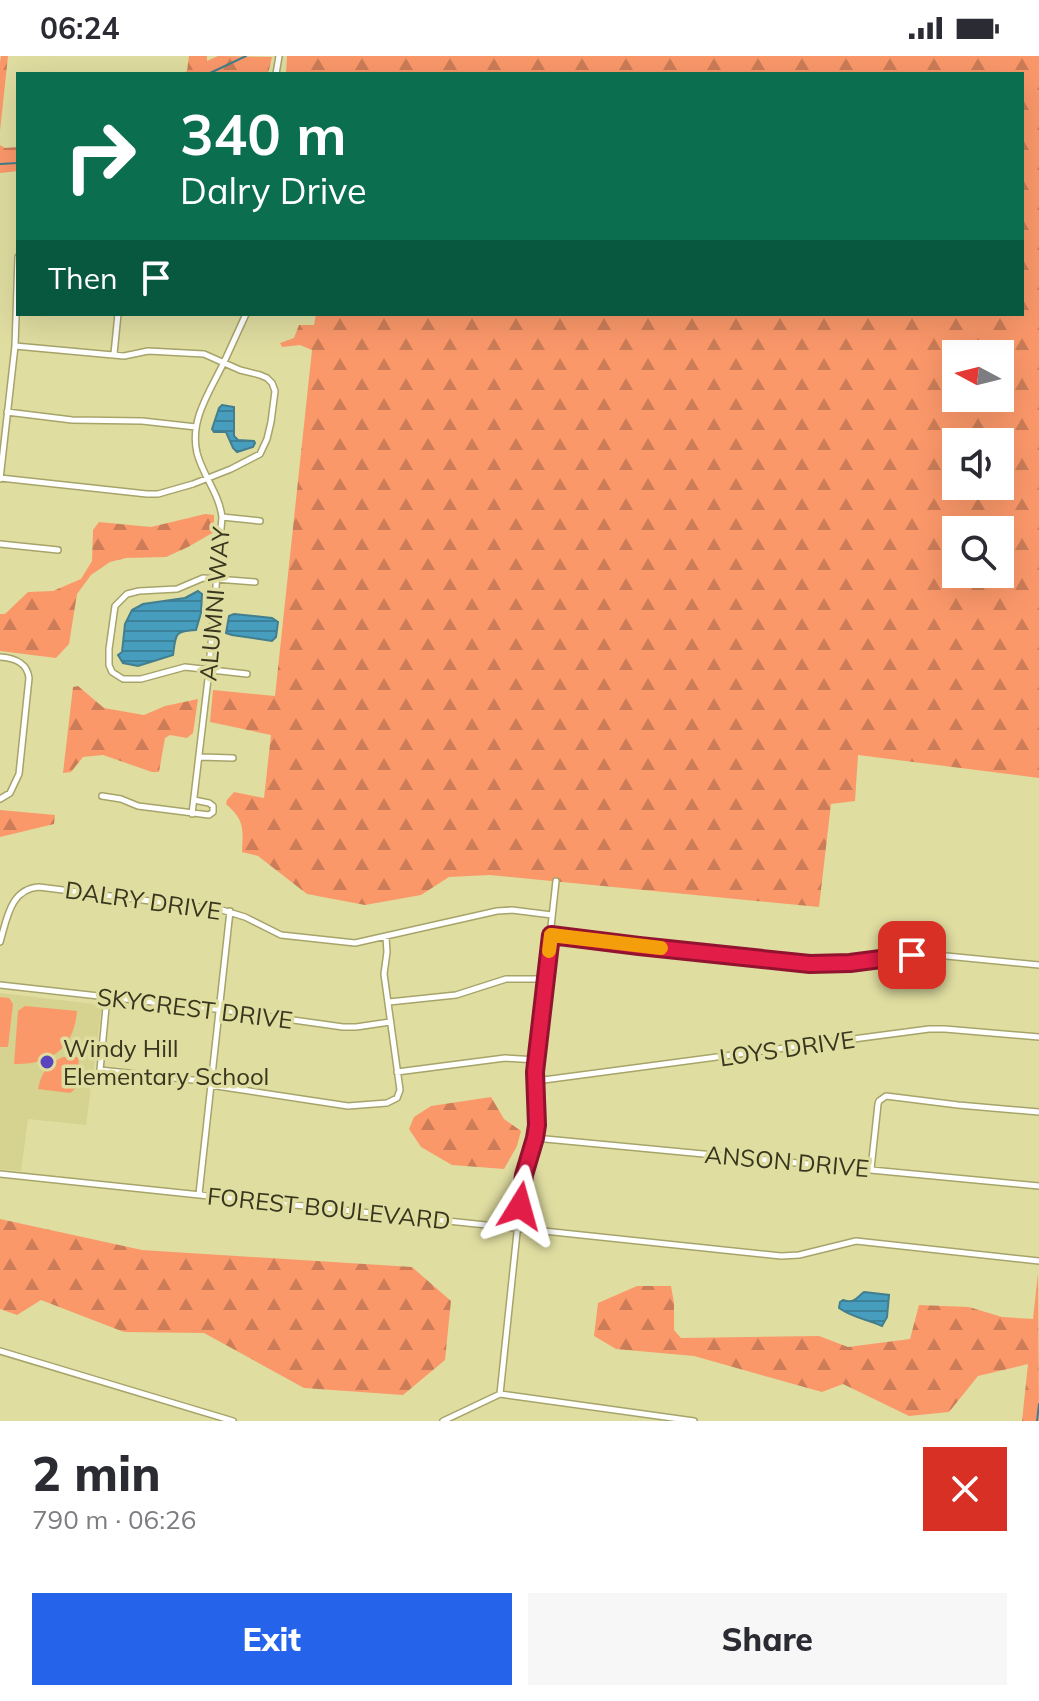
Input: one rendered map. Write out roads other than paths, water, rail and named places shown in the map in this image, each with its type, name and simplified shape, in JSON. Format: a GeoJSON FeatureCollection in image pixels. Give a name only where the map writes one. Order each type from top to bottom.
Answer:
{"type":"FeatureCollection","features":[{"type":"Feature","properties":{"kind":"street"},"geometry":{"type":"LineString","coordinates":[[15,346],[129,355],[148,351],[204,354],[249,374],[260,375],[272,383],[275,391],[263,449],[252,459],[158,494],[0,479],[16,316]]}},
{"type":"Feature","properties":{"kind":"street"},"geometry":{"type":"LineString","coordinates":[[114,354],[118,316]]}},
{"type":"Feature","properties":{"kind":"street","name":"ALUMNI WAY"},"geometry":{"type":"LineString","coordinates":[[192,814],[209,670],[222,517],[218,498],[196,450],[196,427],[245,316]]}},
{"type":"Feature","properties":{"kind":"street"},"geometry":{"type":"LineString","coordinates":[[7,412],[72,420],[142,421],[196,427]]}},
{"type":"Feature","properties":{"kind":"street"},"geometry":{"type":"LineString","coordinates":[[222,517],[260,521]]}},
{"type":"Feature","properties":{"kind":"street"},"geometry":{"type":"LineString","coordinates":[[0,544],[58,550]]}},
{"type":"Feature","properties":{"kind":"street"},"geometry":{"type":"LineString","coordinates":[[247,674],[185,667],[130,680],[117,677],[112,672],[109,649],[115,606],[120,599],[133,592],[177,589],[199,579],[255,582]]}},
{"type":"Feature","properties":{"kind":"street"},"geometry":{"type":"LineString","coordinates":[[0,657],[15,659],[24,665],[28,672],[29,688],[19,774],[10,793],[3,797]]}},
{"type":"Feature","properties":{"kind":"street"},"geometry":{"type":"LineString","coordinates":[[200,757],[233,758]]}},
{"type":"Feature","properties":{"kind":"street"},"geometry":{"type":"LineString","coordinates":[[102,796],[138,806],[192,814],[209,815],[213,812],[213,806],[209,803],[194,800]]}},
{"type":"Feature","properties":{"kind":"street"},"geometry":{"type":"LineString","coordinates":[[500,1394],[524,1175],[535,1138],[538,1114],[537,1060],[556,881]]}},
{"type":"Feature","properties":{"kind":"street","name":"DALRY DRIVE"},"geometry":{"type":"LineString","coordinates":[[0,942],[14,900],[31,887],[230,911],[286,936],[351,943],[497,911],[552,915]]}},
{"type":"Feature","properties":{"kind":"street"},"geometry":{"type":"LineString","coordinates":[[199,1194],[230,911]]}},
{"type":"Feature","properties":{"kind":"street"},"geometry":{"type":"LineString","coordinates":[[551,935],[810,964],[850,963],[926,954],[1039,965]]}},
{"type":"Feature","properties":{"kind":"street"},"geometry":{"type":"LineString","coordinates":[[107,997],[100,1070],[202,1081],[210,1085],[348,1106],[395,1100],[400,1090],[384,969],[386,937]]}},
{"type":"Feature","properties":{"kind":"street"},"geometry":{"type":"LineString","coordinates":[[389,1002],[456,995],[506,979],[545,979]]}},
{"type":"Feature","properties":{"kind":"street","name":"SKYCREST DRIVE"},"geometry":{"type":"LineString","coordinates":[[0,985],[349,1027],[390,1022]]}},
{"type":"Feature","properties":{"kind":"street","name":"LOYS DRIVE"},"geometry":{"type":"LineString","coordinates":[[536,1081],[929,1029],[1039,1037]]}},
{"type":"Feature","properties":{"kind":"street"},"geometry":{"type":"LineString","coordinates":[[397,1072],[505,1058],[537,1060]]}},
{"type":"Feature","properties":{"kind":"street"},"geometry":{"type":"LineString","coordinates":[[871,1169],[879,1101],[886,1096],[1039,1112]]}},
{"type":"Feature","properties":{"kind":"street","name":"ANSON DRIVE"},"geometry":{"type":"LineString","coordinates":[[535,1138],[1039,1186]]}},
{"type":"Feature","properties":{"kind":"street","name":"FOREST BOULEVARD"},"geometry":{"type":"LineString","coordinates":[[0,1174],[781,1256],[799,1255],[856,1241],[1039,1261]]}},
{"type":"Feature","properties":{"kind":"street"},"geometry":{"type":"LineString","coordinates":[[0,1351],[233,1421]]}},
{"type":"Feature","properties":{"kind":"street"},"geometry":{"type":"LineString","coordinates":[[443,1421],[500,1394],[694,1421]]}},
{"type":"Feature","properties":{"kind":"water"},"geometry":{"type":"Polygon","coordinates":[[[222,405],[234,407],[234,436],[238,440],[254,441],[253,447],[237,452],[226,432],[214,432],[212,429],[222,405]]]}},
{"type":"Feature","properties":{"kind":"water"},"geometry":{"type":"Polygon","coordinates":[[[198,591],[202,594],[196,630],[177,635],[173,655],[138,666],[123,663],[118,655],[122,652],[125,624],[132,610],[143,604],[185,598],[198,591]]]}},
{"type":"Feature","properties":{"kind":"water"},"geometry":{"type":"Polygon","coordinates":[[[229,616],[272,618],[278,622],[276,637],[272,641],[226,633],[229,616]]]}},
{"type":"Feature","properties":{"kind":"water"},"geometry":{"type":"Polygon","coordinates":[[[864,1292],[889,1295],[887,1317],[882,1326],[839,1308],[843,1300],[853,1301],[864,1292]]]}},
{"type":"Feature","properties":{"kind":"waterway"},"geometry":{"type":"LineString","coordinates":[[212,72],[246,56]]}},
{"type":"Feature","properties":{"kind":"waterway"},"geometry":{"type":"LineString","coordinates":[[0,164],[16,163]]}},
{"type":"Feature","properties":{"kind":"waterway"},"geometry":{"type":"LineString","coordinates":[[1037,1421],[1039,1404]]}},
{"type":"Feature","properties":{"kind":"place","name":"Windy Hill Elementary School"},"geometry":{"type":"Point","coordinates":[47,1062]}}]}
